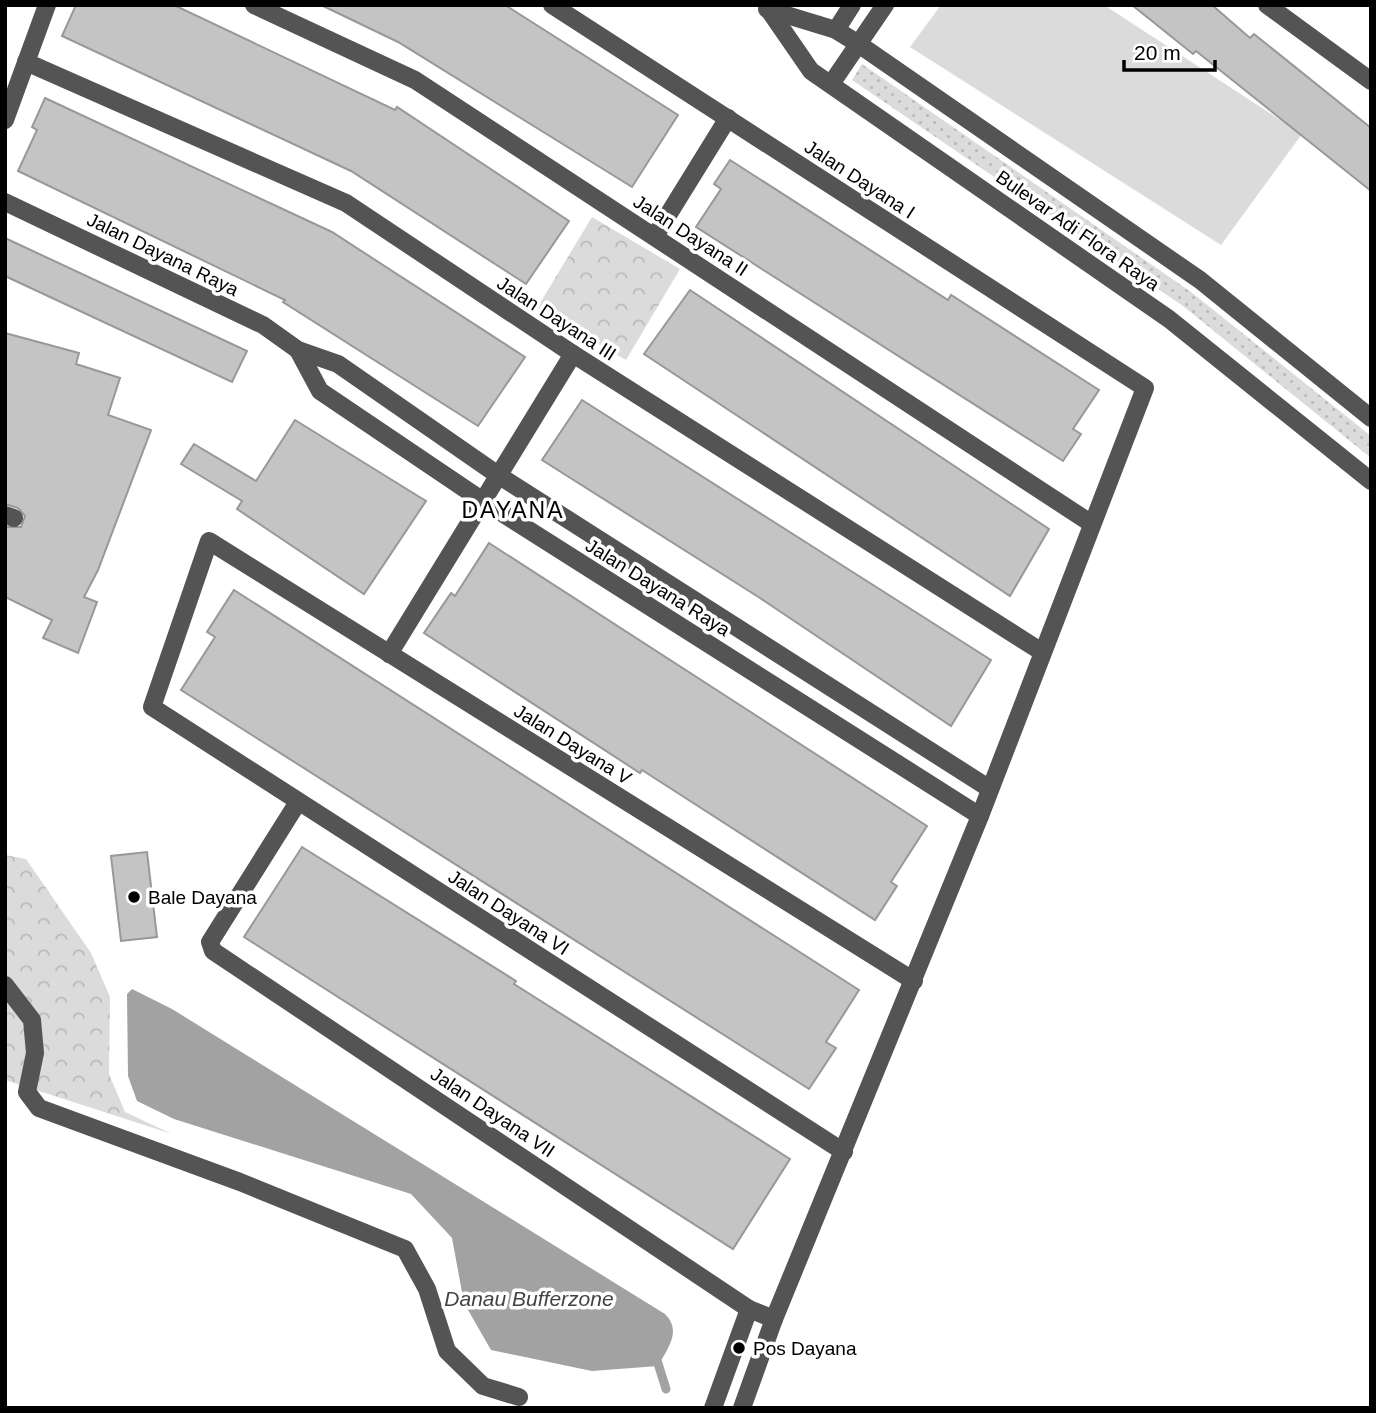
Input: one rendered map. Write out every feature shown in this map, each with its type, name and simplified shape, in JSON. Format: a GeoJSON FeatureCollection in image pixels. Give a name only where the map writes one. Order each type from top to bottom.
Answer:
{"type":"FeatureCollection","features":[{"type":"Feature","properties":{"kind":"street"},"geometry":{"type":"LineString","coordinates":[[5,120],[47,5]]}},
{"type":"Feature","properties":{"kind":"street","name":"Jalan Dayana II"},"geometry":{"type":"LineString","coordinates":[[254,5],[415,80],[1092,524]]}},
{"type":"Feature","properties":{"kind":"street","name":"Jalan Dayana I"},"geometry":{"type":"LineString","coordinates":[[552,5],[1144,388],[1092,524]]}},
{"type":"Feature","properties":{"kind":"street"},"geometry":{"type":"LineString","coordinates":[[836,30],[852,5]]}},
{"type":"Feature","properties":{"kind":"street"},"geometry":{"type":"LineString","coordinates":[[831,83],[884,5]]}},
{"type":"Feature","properties":{"kind":"street"},"geometry":{"type":"LineString","coordinates":[[1267,5],[1371,81]]}},
{"type":"Feature","properties":{"kind":"street","name":"Bulevar Adi Flora Raya"},"geometry":{"type":"LineString","coordinates":[[765,8],[836,30],[858,43],[1200,281],[1371,418]]}},
{"type":"Feature","properties":{"kind":"street","name":"Bulevar Adi Flora Raya"},"geometry":{"type":"LineString","coordinates":[[765,8],[811,71],[1169,319],[1371,481]]}},
{"type":"Feature","properties":{"kind":"street","name":"Jalan Dayana III"},"geometry":{"type":"LineString","coordinates":[[26,62],[346,203],[573,355],[1042,652]]}},
{"type":"Feature","properties":{"kind":"street"},"geometry":{"type":"LineString","coordinates":[[655,236],[728,118]]}},
{"type":"Feature","properties":{"kind":"street","name":"Jalan Dayana Raya"},"geometry":{"type":"LineString","coordinates":[[5,202],[262,325],[298,350],[338,364],[498,475],[990,789]]}},
{"type":"Feature","properties":{"kind":"street","name":"Jalan Dayana Raya"},"geometry":{"type":"LineString","coordinates":[[298,350],[320,391],[483,501],[980,816]]}},
{"type":"Feature","properties":{"kind":"street"},"geometry":{"type":"LineString","coordinates":[[388,653],[573,355]]}},
{"type":"Feature","properties":{"kind":"street"},"geometry":{"type":"LineString","coordinates":[[742,1408],[774,1319],[980,816],[1092,524]]}},
{"type":"Feature","properties":{"kind":"street","name":"Jalan Dayana V"},"geometry":{"type":"LineString","coordinates":[[152,707],[209,541],[914,981]]}},
{"type":"Feature","properties":{"kind":"street","name":"Jalan Dayana VI"},"geometry":{"type":"LineString","coordinates":[[152,707],[844,1152]]}},
{"type":"Feature","properties":{"kind":"street","name":"Jalan Dayana VII"},"geometry":{"type":"LineString","coordinates":[[298,802],[210,942],[213,951],[749,1308],[774,1319]]}},
{"type":"Feature","properties":{"kind":"street"},"geometry":{"type":"LineString","coordinates":[[5,985],[32,1020],[36,1053],[27,1092],[39,1108],[240,1182],[405,1249],[427,1289],[447,1351],[482,1386],[519,1397]]}},
{"type":"Feature","properties":{"kind":"street"},"geometry":{"type":"LineString","coordinates":[[713,1408],[749,1308]]}},
{"type":"Feature","properties":{"kind":"green space"},"geometry":{"type":"Polygon","coordinates":[[[941,5],[1104,5],[1302,134],[1221,245],[910,47],[941,5]]]}},
{"type":"Feature","properties":{"kind":"green space"},"geometry":{"type":"Polygon","coordinates":[[[862,64],[1191,292],[1371,436],[1371,458],[1183,306],[852,80],[862,64]]]}},
{"type":"Feature","properties":{"kind":"green space"},"geometry":{"type":"Polygon","coordinates":[[[592,217],[680,269],[626,360],[537,308],[592,217]]]}},
{"type":"Feature","properties":{"kind":"green space"},"geometry":{"type":"Polygon","coordinates":[[[5,855],[26,859],[91,953],[110,997],[109,1074],[125,1112],[172,1134],[5,1080],[5,855]]]}},
{"type":"Feature","properties":{"kind":"water","name":"Danau Bufferzone"},"geometry":{"type":"Polygon","coordinates":[[[132,989],[172,1009],[665,1314],[670,1320],[673,1333],[658,1366],[592,1371],[491,1350],[464,1303],[452,1238],[411,1194],[174,1119],[137,1101],[128,1076],[127,994],[132,989]]]}},
{"type":"Feature","properties":{"kind":"building"},"geometry":{"type":"Polygon","coordinates":[[[76,5],[174,5],[395,110],[397,107],[569,221],[526,284],[351,171],[62,36],[76,5]]]}},
{"type":"Feature","properties":{"kind":"building"},"geometry":{"type":"Polygon","coordinates":[[[321,5],[505,5],[678,115],[632,187],[398,42],[321,5]]]}},
{"type":"Feature","properties":{"kind":"building"},"geometry":{"type":"Polygon","coordinates":[[[1132,5],[1212,5],[1250,38],[1254,34],[1371,128],[1371,191],[1196,51],[1193,54],[1132,5]]]}},
{"type":"Feature","properties":{"kind":"building"},"geometry":{"type":"Polygon","coordinates":[[[45,98],[332,232],[525,357],[478,426],[283,302],[285,300],[18,171],[37,130],[32,127],[45,98]]]}},
{"type":"Feature","properties":{"kind":"building"},"geometry":{"type":"Polygon","coordinates":[[[730,160],[948,300],[951,295],[1099,390],[1073,429],[1081,434],[1063,461],[696,227],[721,189],[714,184],[730,160]]]}},
{"type":"Feature","properties":{"kind":"building"},"geometry":{"type":"Polygon","coordinates":[[[5,238],[247,351],[232,382],[5,276],[5,238]]]}},
{"type":"Feature","properties":{"kind":"building"},"geometry":{"type":"Polygon","coordinates":[[[690,290],[1049,529],[1010,596],[644,354],[690,290]]]}},
{"type":"Feature","properties":{"kind":"building"},"geometry":{"type":"Polygon","coordinates":[[[5,333],[79,353],[76,364],[120,378],[108,415],[151,430],[98,570],[84,597],[97,602],[78,653],[43,638],[52,620],[5,597],[5,527],[21,527],[25,516],[18,508],[5,504],[5,333]]]}},
{"type":"Feature","properties":{"kind":"building"},"geometry":{"type":"Polygon","coordinates":[[[582,400],[991,660],[951,726],[760,598],[542,460],[582,400]]]}},
{"type":"Feature","properties":{"kind":"building"},"geometry":{"type":"Polygon","coordinates":[[[295,420],[426,501],[364,594],[237,509],[242,501],[181,464],[194,444],[256,481],[295,420]]]}},
{"type":"Feature","properties":{"kind":"building"},"geometry":{"type":"Polygon","coordinates":[[[489,543],[927,826],[891,882],[897,886],[875,920],[642,770],[640,773],[424,633],[451,593],[455,596],[489,543]]]}},
{"type":"Feature","properties":{"kind":"building"},"geometry":{"type":"Polygon","coordinates":[[[234,590],[859,990],[826,1042],[836,1048],[809,1089],[181,690],[215,637],[207,632],[234,590]]]}},
{"type":"Feature","properties":{"kind":"building"},"geometry":{"type":"Polygon","coordinates":[[[302,847],[516,981],[514,984],[790,1159],[733,1249],[244,937],[302,847]]]}},
{"type":"Feature","properties":{"kind":"building","name":"Bale Dayana"},"geometry":{"type":"Polygon","coordinates":[[[147,852],[157,937],[121,941],[111,856],[147,852]]]}},
{"type":"Feature","properties":{"kind":"waterway"},"geometry":{"type":"LineString","coordinates":[[656,1357],[666,1389]]}},
{"type":"Feature","properties":{"kind":"place","name":"Bale Dayana"},"geometry":{"type":"Point","coordinates":[134,897]}},
{"type":"Feature","properties":{"kind":"place","name":"Pos Dayana"},"geometry":{"type":"Point","coordinates":[739,1348]}},
{"type":"Feature","properties":{"kind":"district","name":"DAYANA"},"geometry":{"type":"Point","coordinates":[513,510]}}]}
